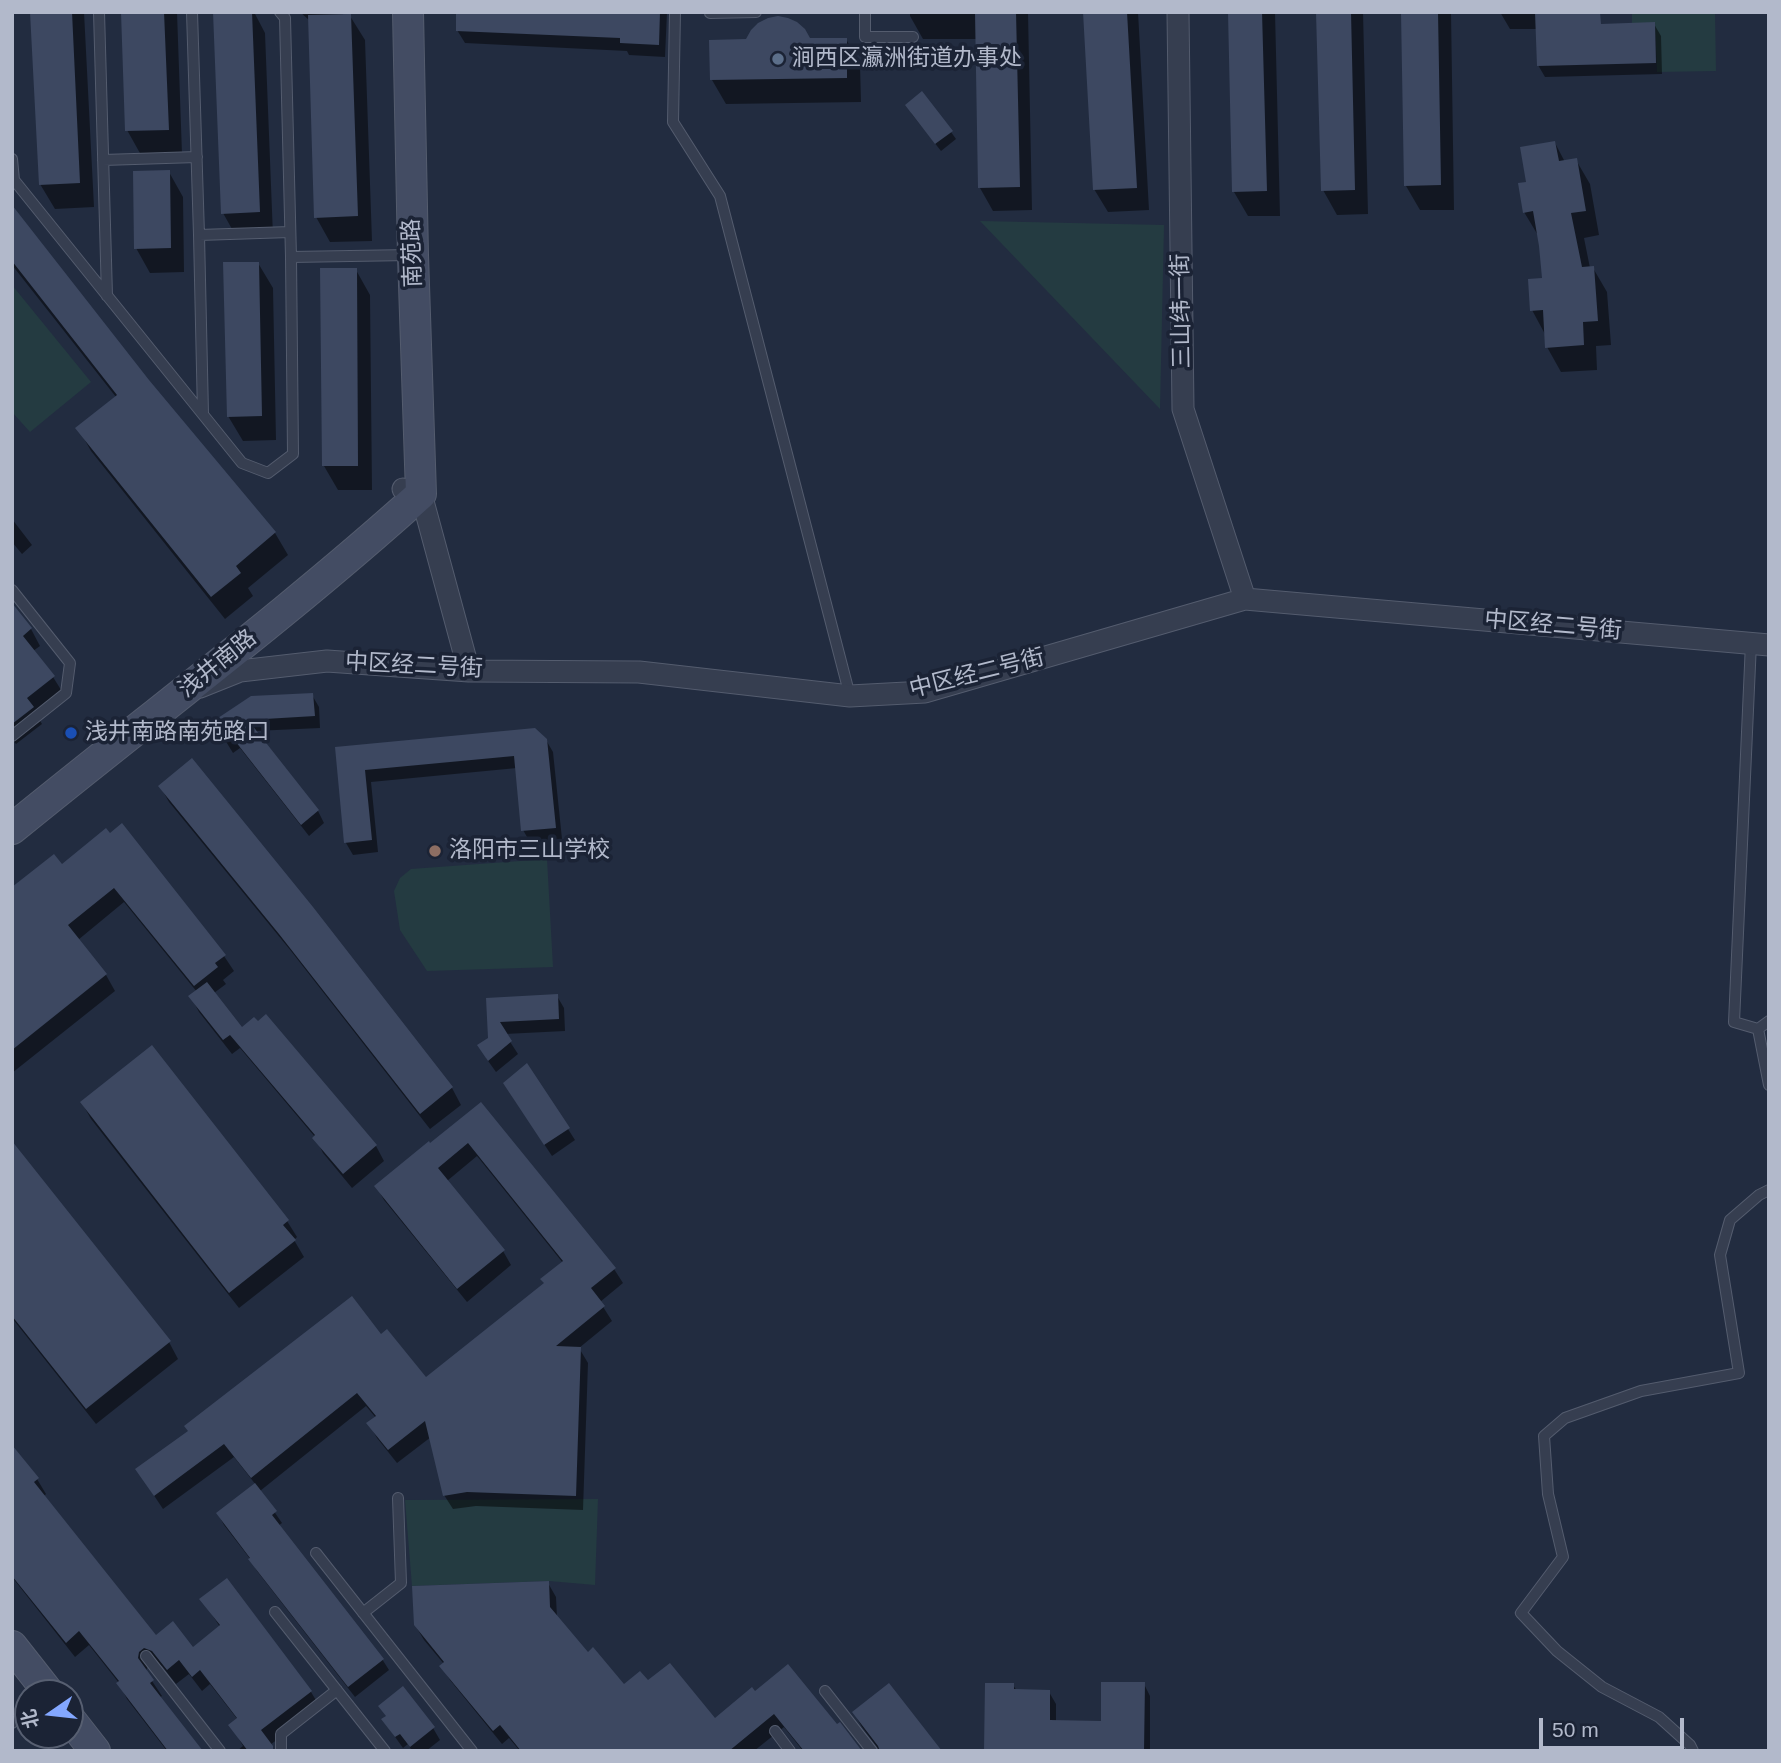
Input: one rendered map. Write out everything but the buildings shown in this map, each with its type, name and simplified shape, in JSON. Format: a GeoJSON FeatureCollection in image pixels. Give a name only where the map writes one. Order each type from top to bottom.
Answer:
{"type":"FeatureCollection","features":[{"type":"Feature","properties":{"kind":"street","name":"南苑路"},"geometry":{"type":"LineString","coordinates":[[392,12],[405,255],[412,495]]}},
{"type":"Feature","properties":{"kind":"street","name":"南苑路"},"geometry":{"type":"LineString","coordinates":[[405,255],[408,12]]}},
{"type":"Feature","properties":{"kind":"street","name":"三山纬一街"},"geometry":{"type":"LineString","coordinates":[[1178,12],[1183,409],[1245,599]]}},
{"type":"Feature","properties":{"kind":"street"},"geometry":{"type":"LineString","coordinates":[[412,495],[464,670]]}},
{"type":"Feature","properties":{"kind":"street","name":"浅井南路"},"geometry":{"type":"LineString","coordinates":[[12,829],[374,537],[412,495]]}},
{"type":"Feature","properties":{"kind":"street","name":"浅井南路"},"geometry":{"type":"LineString","coordinates":[[12,805],[412,495]]}},
{"type":"Feature","properties":{"kind":"street","name":"中区经二号街"},"geometry":{"type":"LineString","coordinates":[[182,694],[240,671],[327,661],[464,670],[639,671],[850,696],[925,692],[1245,599],[1760,644]]}},
{"type":"Feature","properties":{"kind":"street"},"geometry":{"type":"LineString","coordinates":[[12,1646],[38,1679]]}},
{"type":"Feature","properties":{"kind":"street"},"geometry":{"type":"LineString","coordinates":[[84,1737],[95,1751]]}},
{"type":"Feature","properties":{"kind":"lane"},"geometry":{"type":"LineString","coordinates":[[99,12],[107,296]]}},
{"type":"Feature","properties":{"kind":"lane"},"geometry":{"type":"LineString","coordinates":[[192,12],[203,414]]}},
{"type":"Feature","properties":{"kind":"lane"},"geometry":{"type":"LineString","coordinates":[[12,159],[14,180],[242,463],[268,472],[293,454],[285,18],[280,12]]}},
{"type":"Feature","properties":{"kind":"lane"},"geometry":{"type":"LineString","coordinates":[[675,12],[673,122],[720,196],[850,696]]}},
{"type":"Feature","properties":{"kind":"lane"},"geometry":{"type":"LineString","coordinates":[[710,13],[756,12]]}},
{"type":"Feature","properties":{"kind":"lane"},"geometry":{"type":"LineString","coordinates":[[865,12],[865,37],[914,37]]}},
{"type":"Feature","properties":{"kind":"lane"},"geometry":{"type":"LineString","coordinates":[[103,160],[197,157]]}},
{"type":"Feature","properties":{"kind":"lane"},"geometry":{"type":"LineString","coordinates":[[199,235],[290,232]]}},
{"type":"Feature","properties":{"kind":"lane"},"geometry":{"type":"LineString","coordinates":[[291,257],[405,255]]}},
{"type":"Feature","properties":{"kind":"lane"},"geometry":{"type":"LineString","coordinates":[[12,590],[70,663],[66,693],[12,736]]}},
{"type":"Feature","properties":{"kind":"lane"},"geometry":{"type":"LineString","coordinates":[[1758,1029],[1734,1022],[1760,644]]}},
{"type":"Feature","properties":{"kind":"lane"},"geometry":{"type":"LineString","coordinates":[[1758,1029],[1769,1021]]}},
{"type":"Feature","properties":{"kind":"lane"},"geometry":{"type":"LineString","coordinates":[[1758,1029],[1769,1085]]}},
{"type":"Feature","properties":{"kind":"lane"},"geometry":{"type":"LineString","coordinates":[[1693,1751],[1690,1745],[1659,1717],[1602,1687],[1557,1651],[1521,1613],[1563,1557],[1548,1494],[1544,1436],[1565,1418],[1641,1391],[1739,1373],[1720,1255],[1730,1220],[1759,1195],[1769,1190]]}},
{"type":"Feature","properties":{"kind":"lane"},"geometry":{"type":"LineString","coordinates":[[363,1613],[401,1583],[398,1498]]}},
{"type":"Feature","properties":{"kind":"lane"},"geometry":{"type":"LineString","coordinates":[[316,1553],[472,1751]]}},
{"type":"Feature","properties":{"kind":"lane"},"geometry":{"type":"LineString","coordinates":[[275,1612],[385,1751]]}},
{"type":"Feature","properties":{"kind":"lane"},"geometry":{"type":"LineString","coordinates":[[146,1656],[220,1751]]}},
{"type":"Feature","properties":{"kind":"lane"},"geometry":{"type":"LineString","coordinates":[[281,1751],[281,1734],[337,1689]]}},
{"type":"Feature","properties":{"kind":"lane"},"geometry":{"type":"LineString","coordinates":[[825,1691],[872,1751]]}},
{"type":"Feature","properties":{"kind":"lane"},"geometry":{"type":"LineString","coordinates":[[775,1731],[790,1751]]}},
{"type":"Feature","properties":{"kind":"green space"},"geometry":{"type":"Polygon","coordinates":[[[1632,12],[1715,12],[1716,71],[1657,72],[1655,23],[1632,23],[1632,12]]]}},
{"type":"Feature","properties":{"kind":"green space"},"geometry":{"type":"Polygon","coordinates":[[[980,221],[1164,225],[1160,409],[980,221]]]}},
{"type":"Feature","properties":{"kind":"green space"},"geometry":{"type":"Polygon","coordinates":[[[12,285],[91,382],[30,432],[12,412],[12,285]]]}},
{"type":"Feature","properties":{"kind":"green space"},"geometry":{"type":"Polygon","coordinates":[[[547,859],[553,967],[427,971],[400,930],[394,891],[400,878],[411,869],[547,859]]]}},
{"type":"Feature","properties":{"kind":"green space"},"geometry":{"type":"Polygon","coordinates":[[[598,1499],[595,1585],[549,1581],[412,1586],[405,1500],[598,1499]]]}},
{"type":"Feature","properties":{"kind":"place","name":"涧西区瀛洲街道办事处"},"geometry":{"type":"Point","coordinates":[778,59]}},
{"type":"Feature","properties":{"kind":"place","name":"浅井南路南苑路口"},"geometry":{"type":"Point","coordinates":[71,733]}},
{"type":"Feature","properties":{"kind":"place","name":"洛阳市三山学校"},"geometry":{"type":"Point","coordinates":[435,851]}}]}
